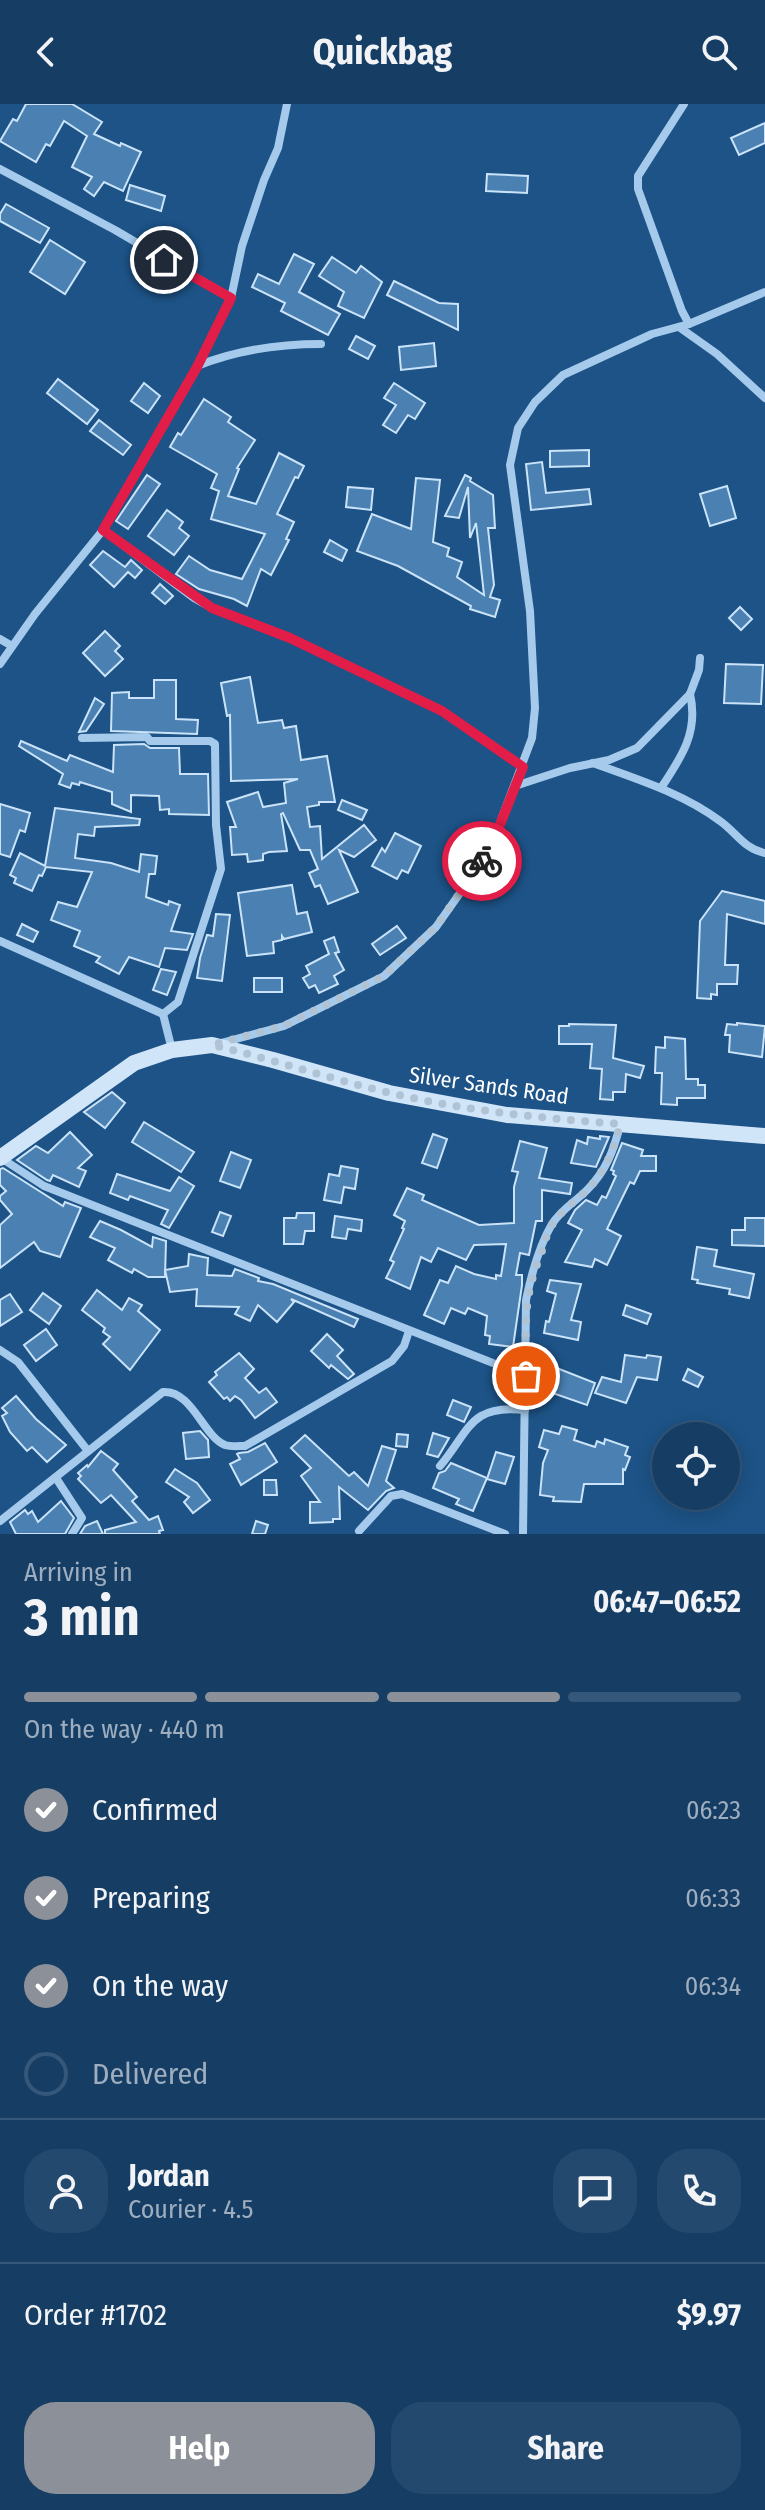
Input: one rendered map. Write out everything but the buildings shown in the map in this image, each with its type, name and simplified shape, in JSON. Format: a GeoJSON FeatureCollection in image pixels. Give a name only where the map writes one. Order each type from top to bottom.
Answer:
{"type":"FeatureCollection","features":[{"type":"Feature","properties":{"kind":"street"},"geometry":{"type":"LineString","coordinates":[[0,664],[103,530],[197,367],[231,298],[242,246],[278,148],[287,104]]}},
{"type":"Feature","properties":{"kind":"street"},"geometry":{"type":"LineString","coordinates":[[684,104],[638,176],[638,189],[689,324]]}},
{"type":"Feature","properties":{"kind":"street"},"geometry":{"type":"LineString","coordinates":[[0,169],[115,230],[231,298]]}},
{"type":"Feature","properties":{"kind":"street"},"geometry":{"type":"LineString","coordinates":[[526,1376],[44,1186],[0,1158],[134,1063],[172,1050],[212,1045],[284,1026],[384,976],[436,927],[489,852],[532,738],[535,708],[530,611],[510,465],[518,428],[535,402],[563,375],[652,334],[689,324],[765,292]]}},
{"type":"Feature","properties":{"kind":"street"},"geometry":{"type":"LineString","coordinates":[[679,327],[717,354],[765,398]]}},
{"type":"Feature","properties":{"kind":"street"},"geometry":{"type":"LineString","coordinates":[[197,367],[218,358],[263,347],[321,344]]}},
{"type":"Feature","properties":{"kind":"street"},"geometry":{"type":"LineString","coordinates":[[103,530],[212,608],[290,638],[442,711],[523,767]]}},
{"type":"Feature","properties":{"kind":"street"},"geometry":{"type":"LineString","coordinates":[[0,639],[12,646]]}},
{"type":"Feature","properties":{"kind":"street"},"geometry":{"type":"LineString","coordinates":[[515,786],[609,760],[637,748],[690,694],[700,658]]}},
{"type":"Feature","properties":{"kind":"street"},"geometry":{"type":"LineString","coordinates":[[661,788],[682,757],[688,742],[694,718],[690,694]]}},
{"type":"Feature","properties":{"kind":"street"},"geometry":{"type":"LineString","coordinates":[[82,738],[147,737],[150,741],[210,741],[215,744],[216,825],[221,869],[178,1002],[163,1014]]}},
{"type":"Feature","properties":{"kind":"street"},"geometry":{"type":"LineString","coordinates":[[592,763],[661,788],[720,821],[750,850],[765,853]]}},
{"type":"Feature","properties":{"kind":"street"},"geometry":{"type":"LineString","coordinates":[[0,941],[163,1014]]}},
{"type":"Feature","properties":{"kind":"street"},"geometry":{"type":"LineString","coordinates":[[163,1014],[172,1050]]}},
{"type":"Feature","properties":{"kind":"street","name":"Silver Sands Road"},"geometry":{"type":"LineString","coordinates":[[212,1045],[389,1093],[507,1115],[765,1136]]}},
{"type":"Feature","properties":{"kind":"street"},"geometry":{"type":"LineString","coordinates":[[523,1534],[526,1300],[530,1279],[552,1226],[605,1168],[614,1150],[620,1124]]}},
{"type":"Feature","properties":{"kind":"street"},"geometry":{"type":"LineString","coordinates":[[0,1521],[155,1397],[170,1392],[177,1394],[202,1419],[217,1440],[225,1445],[245,1446],[392,1361],[404,1346],[409,1331]]}},
{"type":"Feature","properties":{"kind":"street"},"geometry":{"type":"LineString","coordinates":[[0,1350],[18,1362],[88,1451]]}},
{"type":"Feature","properties":{"kind":"street"},"geometry":{"type":"LineString","coordinates":[[440,1466],[465,1430],[478,1418],[500,1407],[525,1410]]}},
{"type":"Feature","properties":{"kind":"street"},"geometry":{"type":"LineString","coordinates":[[56,1478],[82,1518],[72,1534]]}},
{"type":"Feature","properties":{"kind":"street"},"geometry":{"type":"LineString","coordinates":[[359,1531],[391,1496],[402,1494],[505,1534]]}},
{"type":"Feature","properties":{"kind":"way so far"},"geometry":{"type":"LineString","coordinates":[[482,861],[436,927],[384,976],[284,1026],[212,1045],[389,1093],[507,1115],[620,1124],[614,1150],[605,1168],[552,1226],[530,1279],[526,1300],[526,1376]]}},
{"type":"Feature","properties":{"kind":"route"},"geometry":{"type":"LineString","coordinates":[[164,260],[231,298],[197,367],[155,435],[103,530],[194,598],[290,638],[442,711],[523,767],[489,852],[482,861]]}}]}
